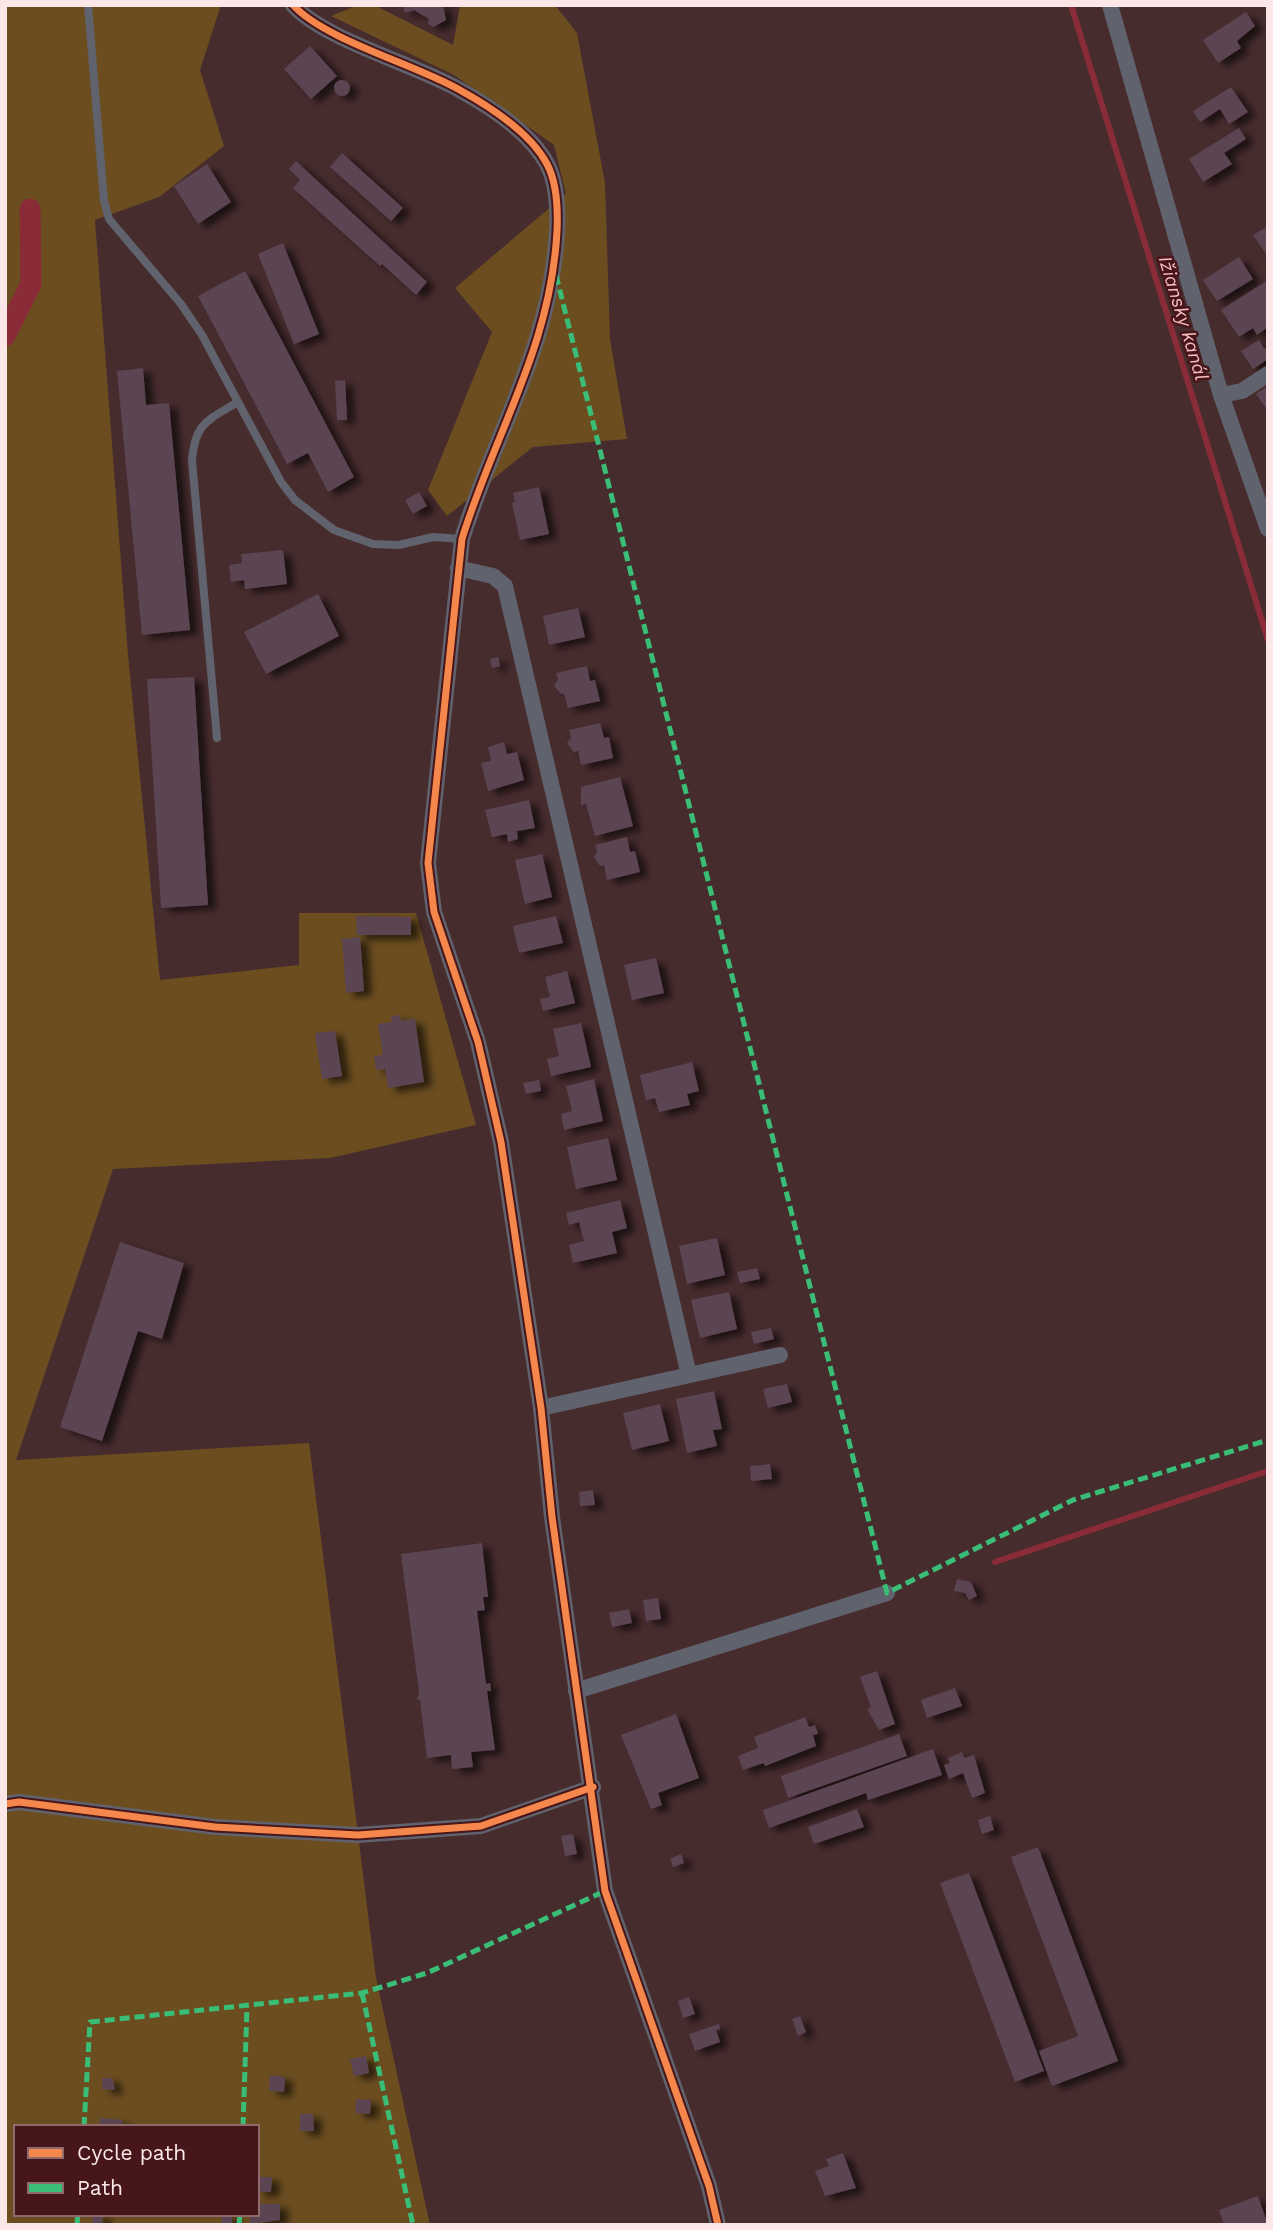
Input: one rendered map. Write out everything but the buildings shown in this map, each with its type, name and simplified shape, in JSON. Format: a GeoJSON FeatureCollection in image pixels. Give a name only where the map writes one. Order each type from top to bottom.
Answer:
{"type":"FeatureCollection","features":[{"type":"Feature","properties":{"kind":"street"},"geometry":{"type":"LineString","coordinates":[[293,5],[314,23],[459,89],[531,142],[548,165],[558,213],[555,272],[537,349],[475,498],[462,539],[428,863],[434,912],[478,1042],[501,1142],[541,1408],[552,1517],[576,1691],[593,1787],[605,1891],[709,2186],[718,2225]]}},
{"type":"Feature","properties":{"kind":"street"},"geometry":{"type":"LineString","coordinates":[[1110,5],[1221,395],[1268,529]]}},
{"type":"Feature","properties":{"kind":"street"},"geometry":{"type":"LineString","coordinates":[[1221,395],[1242,391],[1268,374]]}},
{"type":"Feature","properties":{"kind":"street"},"geometry":{"type":"LineString","coordinates":[[458,568],[493,576],[505,586],[689,1375]]}},
{"type":"Feature","properties":{"kind":"street"},"geometry":{"type":"LineString","coordinates":[[541,1408],[780,1355]]}},
{"type":"Feature","properties":{"kind":"street"},"geometry":{"type":"LineString","coordinates":[[576,1691],[887,1592]]}},
{"type":"Feature","properties":{"kind":"street"},"geometry":{"type":"LineString","coordinates":[[5,1804],[19,1802],[215,1827],[358,1835],[481,1826],[593,1787]]}},
{"type":"Feature","properties":{"kind":"lane"},"geometry":{"type":"LineString","coordinates":[[88,5],[104,201],[109,219],[181,304],[281,482],[295,500],[334,530],[373,544],[398,545],[433,537],[462,539]]}},
{"type":"Feature","properties":{"kind":"lane"},"geometry":{"type":"LineString","coordinates":[[217,738],[192,460],[197,430],[204,422],[238,402]]}},
{"type":"Feature","properties":{"kind":"shaded area"},"geometry":{"type":"Polygon","coordinates":[[[5,5],[221,5],[200,70],[224,146],[159,197],[95,220],[128,655],[160,980],[299,965],[299,913],[416,913],[476,1125],[330,1158],[113,1169],[16,1460],[309,1443],[376,1978],[430,2225],[5,2225],[5,5]]]}},
{"type":"Feature","properties":{"kind":"shaded area"},"geometry":{"type":"Polygon","coordinates":[[[358,5],[374,5],[453,45],[460,5],[555,5],[577,33],[605,183],[610,339],[627,439],[533,447],[447,516],[428,490],[492,332],[455,288],[566,194],[554,145],[454,75],[331,16],[358,5]]]}},
{"type":"Feature","properties":{"kind":"waterway","name":"Ižiansky kanál"},"geometry":{"type":"LineString","coordinates":[[1071,5],[1268,640]]}},
{"type":"Feature","properties":{"kind":"waterway"},"geometry":{"type":"LineString","coordinates":[[5,336],[31,284],[30,209]]}},
{"type":"Feature","properties":{"kind":"waterway"},"geometry":{"type":"LineString","coordinates":[[995,1562],[1268,1471]]}},
{"type":"Feature","properties":{"kind":"marked path"},"geometry":{"type":"LineString","coordinates":[[556,275],[887,1593],[1073,1500],[1268,1440]]}},
{"type":"Feature","properties":{"kind":"marked path"},"geometry":{"type":"LineString","coordinates":[[84,2125],[90,2022],[362,1993],[427,1973],[605,1891]]}},
{"type":"Feature","properties":{"kind":"marked path"},"geometry":{"type":"LineString","coordinates":[[362,1993],[413,2225]]}},
{"type":"Feature","properties":{"kind":"marked path"},"geometry":{"type":"LineString","coordinates":[[243,2125],[247,2007]]}},
{"type":"Feature","properties":{"kind":"marked path"},"geometry":{"type":"LineString","coordinates":[[77,2225],[78,2216]]}},
{"type":"Feature","properties":{"kind":"marked path"},"geometry":{"type":"LineString","coordinates":[[239,2225],[240,2216]]}},
{"type":"Feature","properties":{"kind":"cycle path"},"geometry":{"type":"LineString","coordinates":[[293,5],[307,18],[326,29],[440,80],[495,112],[520,131],[540,152],[555,188],[557,231],[553,273],[544,313],[520,388],[462,539],[428,863],[434,912],[478,1042],[501,1142],[541,1408],[552,1517],[605,1891],[709,2186],[718,2225]]}},
{"type":"Feature","properties":{"kind":"cycle path"},"geometry":{"type":"LineString","coordinates":[[5,1804],[19,1802],[215,1827],[358,1835],[481,1826],[593,1787]]}}]}
